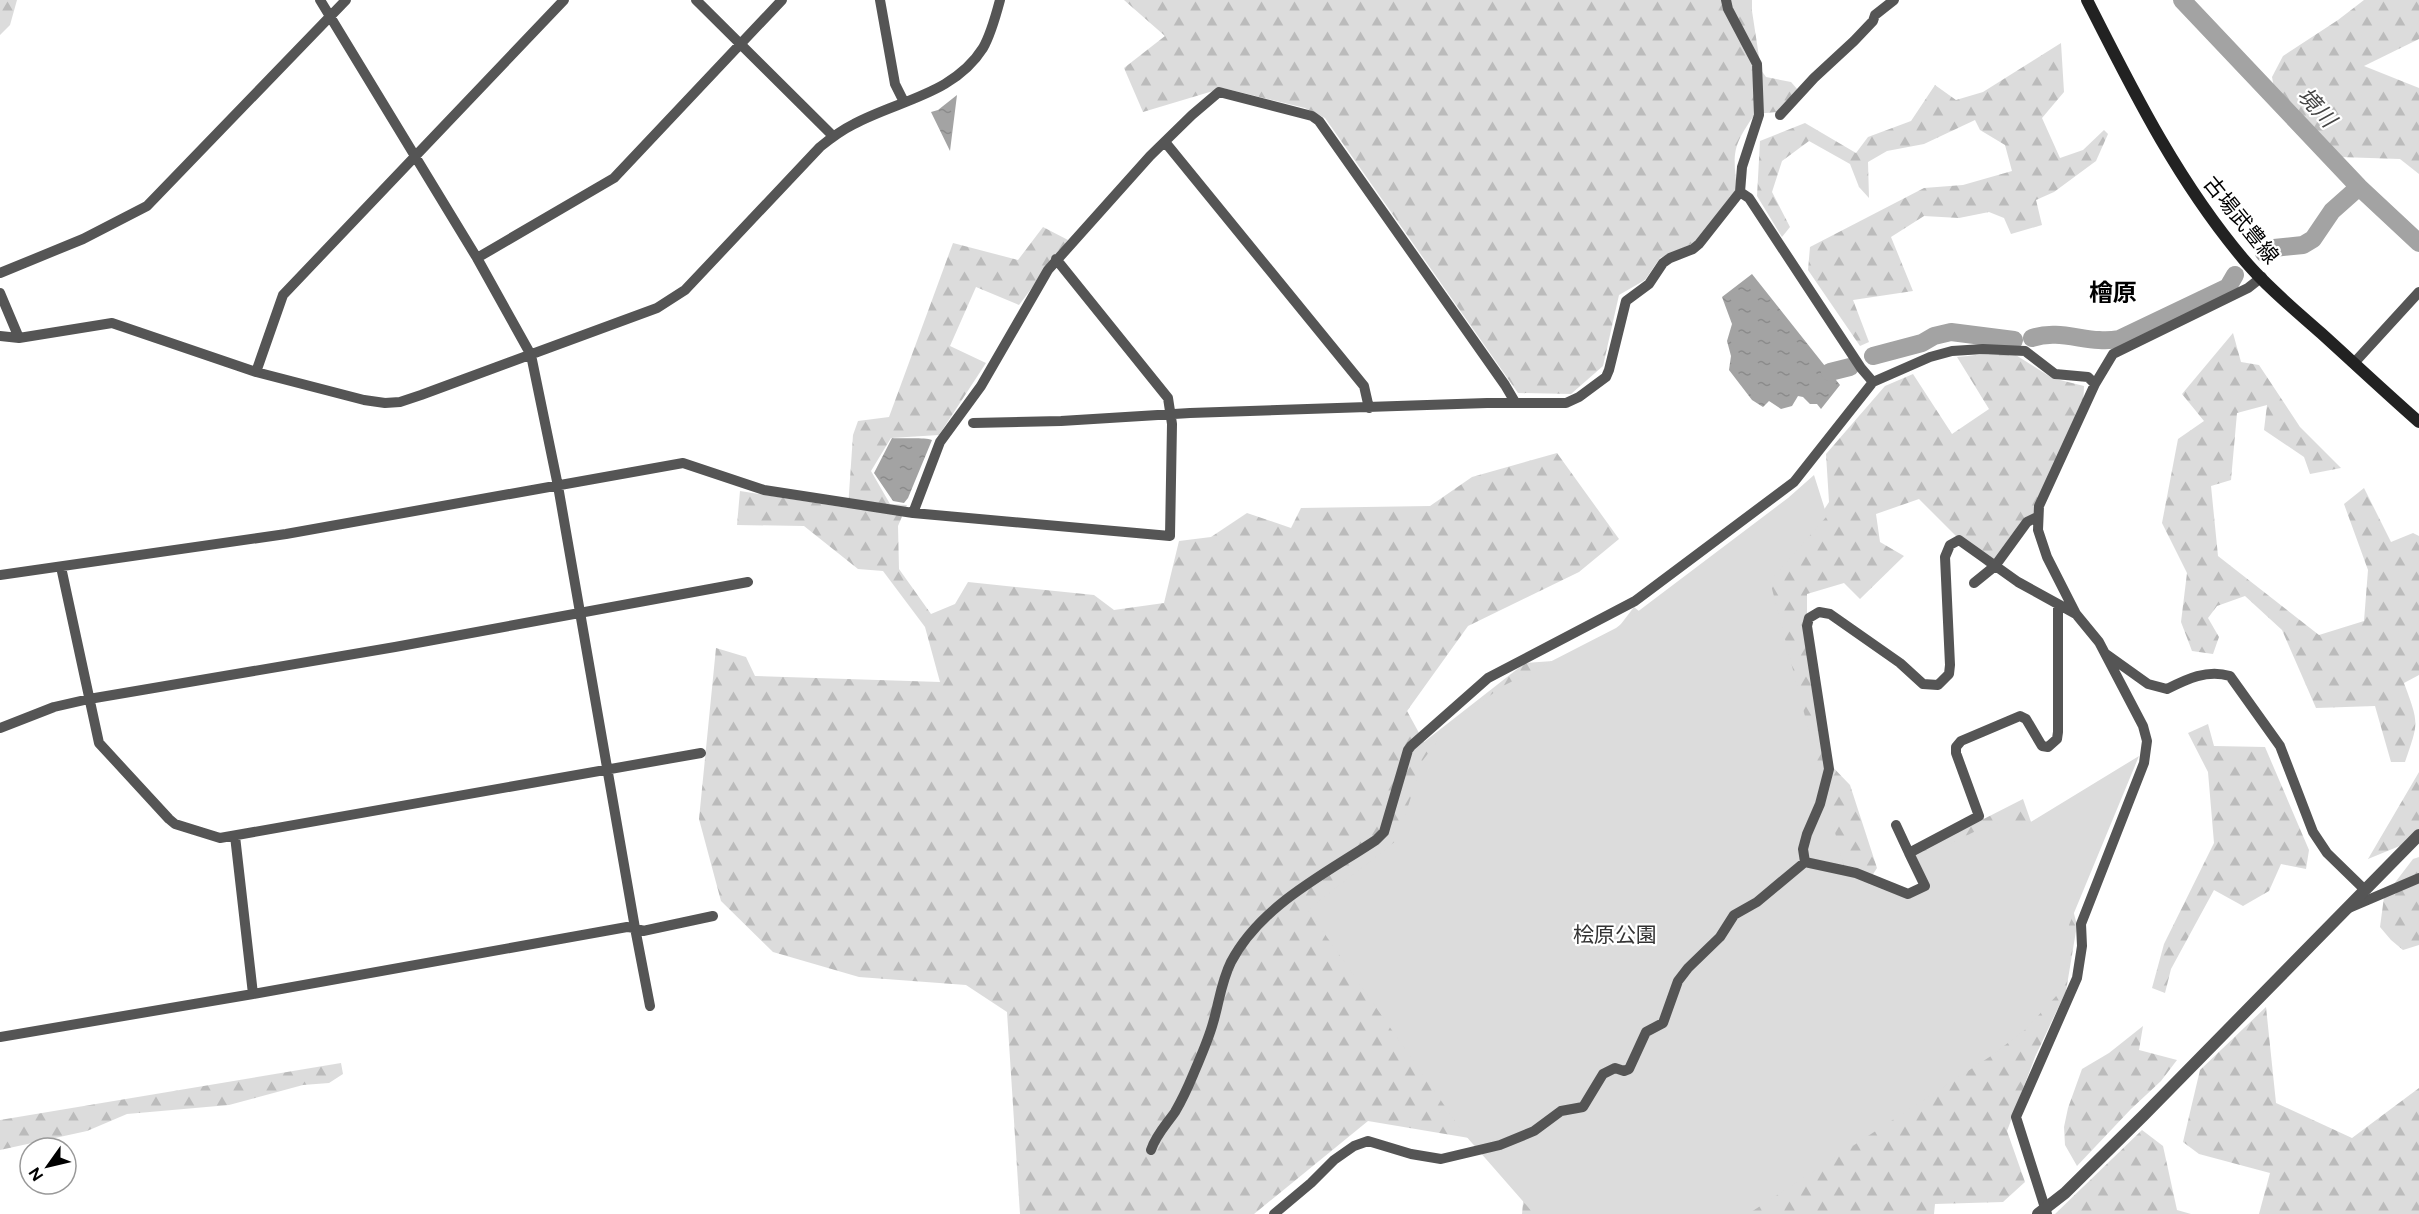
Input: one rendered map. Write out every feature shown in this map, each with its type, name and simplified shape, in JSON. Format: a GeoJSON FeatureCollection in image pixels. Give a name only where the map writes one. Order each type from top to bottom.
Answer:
{"type":"FeatureCollection","features":[{"type":"Feature","properties":{"kind":"main road","name":"古場武豊線"},"geometry":{"type":"LineString","coordinates":[[2087,0],[2143,112],[2185,180],[2222,232],[2262,277],[2419,422]]}},
{"type":"Feature","properties":{"kind":"street"},"geometry":{"type":"LineString","coordinates":[[320,0],[477,258],[531,355],[558,486],[650,1006]]}},
{"type":"Feature","properties":{"kind":"street"},"geometry":{"type":"LineString","coordinates":[[0,273],[83,239],[147,206],[346,0]]}},
{"type":"Feature","properties":{"kind":"street"},"geometry":{"type":"LineString","coordinates":[[256,372],[283,295],[564,0]]}},
{"type":"Feature","properties":{"kind":"street"},"geometry":{"type":"LineString","coordinates":[[696,0],[833,136]]}},
{"type":"Feature","properties":{"kind":"street"},"geometry":{"type":"LineString","coordinates":[[477,258],[614,178],[782,0]]}},
{"type":"Feature","properties":{"kind":"street"},"geometry":{"type":"LineString","coordinates":[[880,0],[895,84],[904,102]]}},
{"type":"Feature","properties":{"kind":"street"},"geometry":{"type":"LineString","coordinates":[[0,336],[19,338],[112,323],[256,372],[364,400],[400,402],[657,308],[685,290],[833,136],[855,123],[936,91],[961,74],[983,48],[1000,0]]}},
{"type":"Feature","properties":{"kind":"street"},"geometry":{"type":"LineString","coordinates":[[973,423],[1515,402],[1566,404],[1579,398],[1606,377],[1626,301],[1649,284],[1663,263],[1694,249],[1740,192],[1742,166],[1759,115],[1758,76],[1752,52],[1732,18],[1726,0]]}},
{"type":"Feature","properties":{"kind":"street"},"geometry":{"type":"LineString","coordinates":[[1780,115],[1814,78],[1854,41],[1873,21],[1875,15],[1894,0]]}},
{"type":"Feature","properties":{"kind":"street"},"geometry":{"type":"LineString","coordinates":[[913,513],[940,442],[981,386],[1048,270],[1165,142],[1191,115],[1219,92],[1312,116],[1319,121],[1515,402]]}},
{"type":"Feature","properties":{"kind":"street"},"geometry":{"type":"LineString","coordinates":[[1165,142],[1364,386],[1369,408]]}},
{"type":"Feature","properties":{"kind":"street"},"geometry":{"type":"LineString","coordinates":[[1740,192],[1749,198],[1861,368],[1873,382]]}},
{"type":"Feature","properties":{"kind":"street"},"geometry":{"type":"LineString","coordinates":[[0,575],[286,534],[683,463],[764,490],[913,513],[1170,536],[1171,415],[1168,398],[1056,259]]}},
{"type":"Feature","properties":{"kind":"street"},"geometry":{"type":"LineString","coordinates":[[2262,277],[2248,288],[2113,354],[2095,384],[2039,506],[2037,517],[2041,543],[2076,614],[2104,652],[2143,726],[2147,741],[2144,763],[2080,924],[2082,946],[2077,978],[2016,1117],[2044,1212],[2144,1115],[2419,835]]}},
{"type":"Feature","properties":{"kind":"street"},"geometry":{"type":"LineString","coordinates":[[2354,363],[2419,292]]}},
{"type":"Feature","properties":{"kind":"street"},"geometry":{"type":"LineString","coordinates":[[0,293],[19,338]]}},
{"type":"Feature","properties":{"kind":"street"},"geometry":{"type":"LineString","coordinates":[[1151,1150],[1154,1140],[1175,1111],[1193,1075],[1213,1025],[1223,981],[1231,962],[1245,941],[1284,901],[1376,840],[1384,832],[1408,750],[1488,678],[1635,601],[1794,482],[1873,382],[1930,357],[1952,351],[1983,349],[2025,351],[2055,374],[2088,377],[2095,384]]}},
{"type":"Feature","properties":{"kind":"street"},"geometry":{"type":"LineString","coordinates":[[1974,583],[1995,566],[2027,522],[2037,517]]}},
{"type":"Feature","properties":{"kind":"street"},"geometry":{"type":"LineString","coordinates":[[1805,862],[1803,849],[1820,804],[1828,769],[1807,626],[1809,618],[1819,612],[1830,614],[1900,663],[1923,684],[1938,685],[1949,674],[1950,665],[1945,569],[1947,551],[1950,545],[1959,540],[2018,582],[2076,614]]}},
{"type":"Feature","properties":{"kind":"street"},"geometry":{"type":"LineString","coordinates":[[61,567],[99,743],[164,815],[176,824],[220,838],[701,753]]}},
{"type":"Feature","properties":{"kind":"street"},"geometry":{"type":"LineString","coordinates":[[1909,853],[1979,816],[1956,753],[1956,747],[1961,741],[2020,716],[2026,719],[2042,746],[2048,747],[2057,739],[2055,587],[2058,578]]}},
{"type":"Feature","properties":{"kind":"street"},"geometry":{"type":"LineString","coordinates":[[0,728],[54,707],[89,699],[748,582]]}},
{"type":"Feature","properties":{"kind":"street"},"geometry":{"type":"LineString","coordinates":[[2104,652],[2148,684],[2167,689],[2192,676],[2218,672],[2230,676],[2280,746],[2313,832],[2327,853],[2365,890]]}},
{"type":"Feature","properties":{"kind":"street"},"geometry":{"type":"LineString","coordinates":[[1805,862],[1856,873],[1908,894],[1925,885],[1896,825]]}},
{"type":"Feature","properties":{"kind":"street"},"geometry":{"type":"LineString","coordinates":[[235,836],[253,994]]}},
{"type":"Feature","properties":{"kind":"street"},"geometry":{"type":"LineString","coordinates":[[1274,1214],[1334,1160],[1354,1146],[1368,1142],[1411,1154],[1441,1159],[1500,1145],[1534,1131],[1561,1111],[1583,1107],[1603,1074],[1615,1068],[1624,1071],[1632,1066],[1646,1032],[1665,1020],[1678,981],[1720,938],[1734,915],[1757,902],[1805,862]]}},
{"type":"Feature","properties":{"kind":"street"},"geometry":{"type":"LineString","coordinates":[[2343,910],[2419,878]]}},
{"type":"Feature","properties":{"kind":"street"},"geometry":{"type":"LineString","coordinates":[[0,1036],[253,994],[627,927],[643,931],[713,916]]}},
{"type":"Feature","properties":{"kind":"green space"},"geometry":{"type":"Polygon","coordinates":[[[0,0],[17,0],[10,25],[0,35],[0,0]]]}},
{"type":"Feature","properties":{"kind":"green space"},"geometry":{"type":"Polygon","coordinates":[[[1124,0],[1752,0],[1761,70],[1766,77],[1791,82],[1798,90],[1777,112],[1755,114],[1748,124],[1736,148],[1737,188],[1698,241],[1660,258],[1645,280],[1619,295],[1603,366],[1571,394],[1518,393],[1325,118],[1305,108],[1223,88],[1143,112],[1124,68],[1165,36],[1124,0]]]}},
{"type":"Feature","properties":{"kind":"green space"},"geometry":{"type":"Polygon","coordinates":[[[2364,0],[2419,0],[2419,39],[2364,66],[2419,88],[2419,174],[2400,159],[2340,157],[2275,93],[2272,77],[2283,56],[2364,0]]]}},
{"type":"Feature","properties":{"kind":"green space"},"geometry":{"type":"Polygon","coordinates":[[[2061,43],[2064,92],[2042,118],[2060,158],[2083,150],[2104,130],[2108,134],[2096,161],[2054,192],[2036,200],[2042,225],[2011,234],[2004,218],[1989,212],[1959,218],[1924,216],[1891,237],[1913,291],[1853,300],[1869,342],[1860,346],[1808,270],[1810,247],[1924,188],[1963,185],[2012,171],[2005,145],[1980,130],[1975,120],[1924,144],[1887,151],[1868,162],[1869,198],[1859,187],[1850,164],[1809,141],[1782,161],[1772,192],[1790,227],[1782,237],[1757,196],[1760,141],[1805,123],[1856,153],[1868,137],[1911,121],[1935,85],[1956,100],[1983,92],[2061,43]]]}},
{"type":"Feature","properties":{"kind":"green space"},"geometry":{"type":"Polygon","coordinates":[[[1043,227],[1068,240],[1019,305],[976,287],[950,346],[986,363],[939,435],[891,438],[871,471],[890,504],[907,505],[898,526],[899,569],[931,614],[955,604],[968,582],[1094,595],[1114,610],[1164,603],[1179,541],[1211,537],[1247,513],[1291,528],[1301,508],[1430,506],[1472,477],[1557,453],[1619,539],[1579,572],[1468,626],[1407,711],[1424,742],[1525,663],[1595,658],[1634,607],[1655,624],[1727,587],[1814,525],[1829,502],[1826,454],[1885,386],[1913,374],[1952,434],[1989,409],[1957,357],[2011,352],[2052,378],[2084,386],[2083,406],[2035,518],[1987,567],[1919,499],[1876,514],[1880,542],[1904,556],[1860,599],[1844,583],[1807,594],[1807,646],[1825,759],[1850,785],[1877,868],[1868,882],[1907,898],[1928,888],[1915,854],[2023,799],[2038,842],[2058,853],[2077,925],[2066,991],[2035,1057],[2007,1131],[2025,1182],[2003,1202],[1935,1204],[1934,1214],[1522,1214],[1524,1192],[1481,1140],[1368,1121],[1254,1214],[1020,1214],[1007,1012],[966,985],[859,977],[773,952],[721,901],[699,819],[716,648],[746,657],[755,676],[940,682],[925,627],[883,571],[858,569],[804,526],[737,525],[740,491],[848,508],[853,435],[858,421],[889,417],[953,243],[1018,260],[1043,227]]]}},
{"type":"Feature","properties":{"kind":"green space"},"geometry":{"type":"Polygon","coordinates":[[[2233,333],[2241,362],[2259,365],[2300,427],[2341,468],[2310,474],[2304,457],[2264,430],[2267,405],[2237,413],[2231,480],[2211,486],[2218,556],[2319,635],[2364,621],[2368,570],[2344,504],[2364,488],[2391,542],[2413,533],[2419,536],[2419,675],[2404,683],[2415,715],[2415,730],[2405,762],[2391,762],[2375,706],[2316,708],[2282,630],[2245,596],[2217,606],[2208,618],[2219,637],[2213,654],[2192,651],[2181,622],[2187,573],[2162,523],[2178,439],[2204,421],[2182,394],[2233,333]]]}},
{"type":"Feature","properties":{"kind":"green space","name":"桧原公園"},"geometry":{"type":"Polygon","coordinates":[[[1814,475],[1827,516],[1770,581],[1845,871],[1908,894],[1925,885],[1915,861],[1990,824],[2029,823],[2139,756],[2069,925],[2072,951],[2058,994],[2026,1029],[1991,1056],[1748,1214],[1534,1214],[1465,1135],[1308,910],[1397,840],[1423,760],[1449,726],[1503,686],[1616,628],[1788,498],[1814,475]]]}},
{"type":"Feature","properties":{"kind":"green space"},"geometry":{"type":"Polygon","coordinates":[[[2208,724],[2214,746],[2265,747],[2309,850],[2306,869],[2281,864],[2269,891],[2243,906],[2214,890],[2171,969],[2165,993],[2152,988],[2164,944],[2214,843],[2208,772],[2188,733],[2208,724]]]}},
{"type":"Feature","properties":{"kind":"green space"},"geometry":{"type":"Polygon","coordinates":[[[2419,772],[2419,838],[2368,859],[2419,772]]]}},
{"type":"Feature","properties":{"kind":"green space"},"geometry":{"type":"Polygon","coordinates":[[[2419,857],[2419,945],[2403,950],[2380,927],[2384,897],[2413,859],[2419,857]]]}},
{"type":"Feature","properties":{"kind":"green space"},"geometry":{"type":"Polygon","coordinates":[[[2266,1007],[2276,1103],[2352,1138],[2419,1088],[2419,1214],[2259,1214],[2270,1173],[2199,1154],[2183,1142],[2200,1070],[2266,1007]]]}},
{"type":"Feature","properties":{"kind":"green space"},"geometry":{"type":"Polygon","coordinates":[[[2143,1026],[2139,1050],[2177,1060],[2161,1081],[2077,1166],[2065,1145],[2064,1127],[2068,1108],[2082,1069],[2109,1053],[2143,1026]]]}},
{"type":"Feature","properties":{"kind":"green space"},"geometry":{"type":"Polygon","coordinates":[[[341,1063],[343,1074],[329,1083],[303,1085],[229,1105],[127,1114],[87,1131],[64,1136],[18,1136],[18,1146],[0,1150],[0,1120],[341,1063]]]}},
{"type":"Feature","properties":{"kind":"green space"},"geometry":{"type":"Polygon","coordinates":[[[2142,1130],[2163,1146],[2177,1210],[2191,1214],[2055,1214],[2142,1130]]]}},
{"type":"Feature","properties":{"kind":"water"},"geometry":{"type":"Polygon","coordinates":[[[957,95],[950,151],[931,112],[938,110],[957,95]]]}},
{"type":"Feature","properties":{"kind":"water"},"geometry":{"type":"Polygon","coordinates":[[[1752,274],[1840,385],[1821,409],[1817,404],[1810,404],[1803,397],[1798,396],[1792,406],[1781,409],[1769,401],[1763,407],[1752,400],[1729,370],[1731,356],[1727,341],[1732,324],[1722,297],[1752,274]]]}},
{"type":"Feature","properties":{"kind":"water"},"geometry":{"type":"Polygon","coordinates":[[[892,438],[932,440],[904,503],[893,501],[874,473],[892,438]]]}},
{"type":"Feature","properties":{"kind":"waterway","name":"境川"},"geometry":{"type":"LineString","coordinates":[[2182,0],[2359,187],[2419,243]]}},
{"type":"Feature","properties":{"kind":"waterway"},"geometry":{"type":"LineString","coordinates":[[2264,253],[2274,248],[2303,245],[2313,239],[2332,211],[2359,187]]}},
{"type":"Feature","properties":{"kind":"waterway"},"geometry":{"type":"LineString","coordinates":[[2032,338],[2054,335],[2097,340],[2119,339],[2228,287],[2235,275]]}},
{"type":"Feature","properties":{"kind":"waterway"},"geometry":{"type":"LineString","coordinates":[[1873,356],[1922,343],[1934,336],[1951,332],[2014,340]]}},
{"type":"Feature","properties":{"kind":"waterway"},"geometry":{"type":"LineString","coordinates":[[1830,372],[1850,367]]}},
{"type":"Feature","properties":{"kind":"district","name":"檜原"},"geometry":{"type":"Point","coordinates":[2113,293]}}]}
